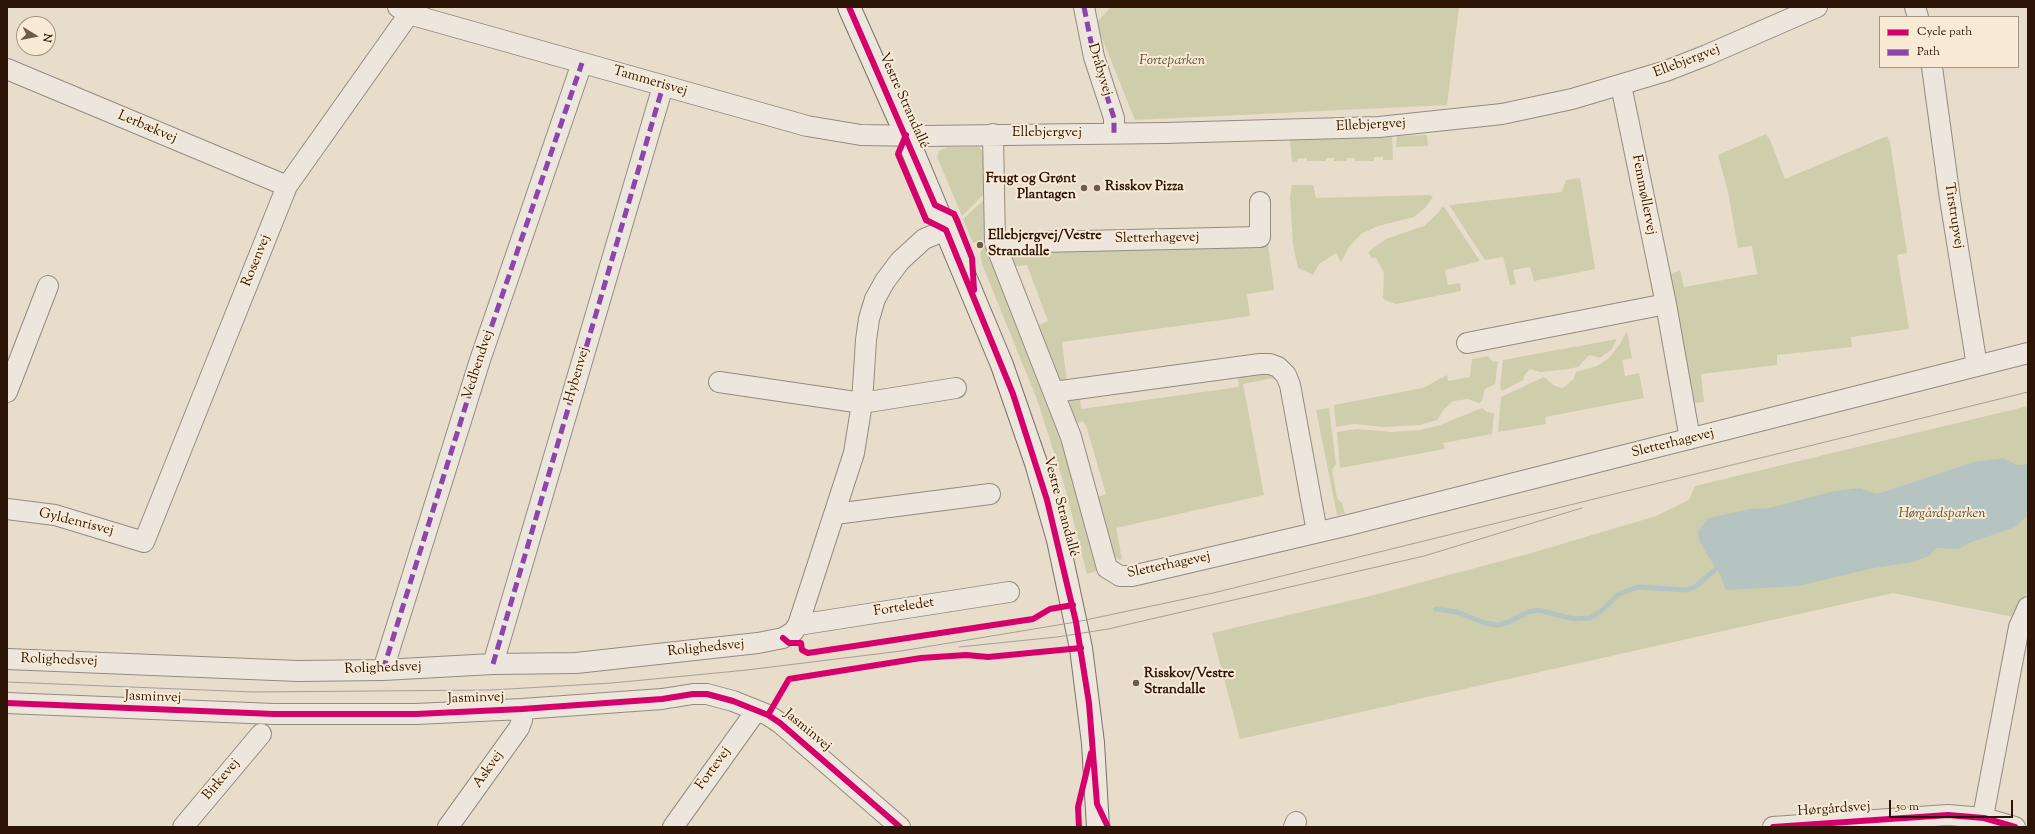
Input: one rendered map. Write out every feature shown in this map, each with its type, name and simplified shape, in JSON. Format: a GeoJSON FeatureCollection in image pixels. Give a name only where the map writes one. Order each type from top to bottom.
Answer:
{"type":"FeatureCollection","features":[{"type":"Feature","properties":{"kind":"street","name":"Vestre Strandallé"},"geometry":{"type":"LineString","coordinates":[[849,7],[906,135],[946,230],[1013,394],[1036,463],[1054,527],[1070,593],[1086,676],[1093,743],[1098,827]]}},
{"type":"Feature","properties":{"kind":"street","name":"Dråbyvej"},"geometry":{"type":"LineString","coordinates":[[1084,7],[1094,57],[1114,118],[1114,133]]}},
{"type":"Feature","properties":{"kind":"street","name":"Ellebjergvej"},"geometry":{"type":"LineString","coordinates":[[906,135],[1114,133],[1379,127],[1502,114],[1572,99],[1622,85],[1707,55],[1817,7]]}},
{"type":"Feature","properties":{"kind":"street","name":"Tammerisvej"},"geometry":{"type":"LineString","coordinates":[[408,9],[582,63],[807,126],[861,135],[906,135]]}},
{"type":"Feature","properties":{"kind":"street","name":"Rosenvej"},"geometry":{"type":"LineString","coordinates":[[144,542],[287,186],[408,9]]}},
{"type":"Feature","properties":{"kind":"street","name":"Vedbendvej"},"geometry":{"type":"LineString","coordinates":[[383,670],[480,360],[582,63]]}},
{"type":"Feature","properties":{"kind":"street","name":"Tirstrupvej"},"geometry":{"type":"LineString","coordinates":[[1932,68],[1950,199],[1977,366]]}},
{"type":"Feature","properties":{"kind":"street","name":"Lerbækvej"},"geometry":{"type":"LineString","coordinates":[[7,69],[287,186]]}},
{"type":"Feature","properties":{"kind":"street","name":"Femmøllervej"},"geometry":{"type":"LineString","coordinates":[[1622,85],[1666,304],[1690,439]]}},
{"type":"Feature","properties":{"kind":"street","name":"Hybenvej"},"geometry":{"type":"LineString","coordinates":[[493,664],[663,86]]}},
{"type":"Feature","properties":{"kind":"street","name":"Sletterhagevej"},"geometry":{"type":"LineString","coordinates":[[993,134],[995,243],[1071,437],[1107,568],[1120,576],[1132,576],[1317,532],[2028,353]]}},
{"type":"Feature","properties":{"kind":"street","name":"Sletterhagevej"},"geometry":{"type":"LineString","coordinates":[[995,243],[1260,237],[1260,202]]}},
{"type":"Feature","properties":{"kind":"street"},"geometry":{"type":"LineString","coordinates":[[798,625],[854,453],[862,403],[866,340],[869,319],[875,299],[885,281],[900,261],[924,239],[946,230]]}},
{"type":"Feature","properties":{"kind":"street"},"geometry":{"type":"LineString","coordinates":[[7,392],[48,286]]}},
{"type":"Feature","properties":{"kind":"street"},"geometry":{"type":"LineString","coordinates":[[1466,343],[1666,304]]}},
{"type":"Feature","properties":{"kind":"street"},"geometry":{"type":"LineString","coordinates":[[1054,392],[1260,364],[1270,364],[1278,367],[1286,375],[1290,385],[1317,532]]}},
{"type":"Feature","properties":{"kind":"street"},"geometry":{"type":"LineString","coordinates":[[719,382],[862,403],[956,388]]}},
{"type":"Feature","properties":{"kind":"street"},"geometry":{"type":"LineString","coordinates":[[835,514],[990,494]]}},
{"type":"Feature","properties":{"kind":"street","name":"Gyldenrisvej"},"geometry":{"type":"LineString","coordinates":[[7,509],[55,515],[144,542]]}},
{"type":"Feature","properties":{"kind":"street","name":"Forteledet"},"geometry":{"type":"LineString","coordinates":[[798,625],[1009,592]]}},
{"type":"Feature","properties":{"kind":"street"},"geometry":{"type":"LineString","coordinates":[[1983,822],[2019,627],[2028,607]]}},
{"type":"Feature","properties":{"kind":"street","name":"Rolighedsvej"},"geometry":{"type":"LineString","coordinates":[[7,659],[298,671],[383,670],[493,664],[576,663],[758,643],[783,638],[793,632],[798,625]]}},
{"type":"Feature","properties":{"kind":"street","name":"Jasminvej"},"geometry":{"type":"LineString","coordinates":[[7,703],[274,714],[416,714],[522,709],[662,699],[693,694],[719,696],[780,722],[900,827]]}},
{"type":"Feature","properties":{"kind":"street","name":"Askvej"},"geometry":{"type":"LineString","coordinates":[[448,827],[519,728],[522,720],[522,709]]}},
{"type":"Feature","properties":{"kind":"street","name":"Fortevej"},"geometry":{"type":"LineString","coordinates":[[673,827],[756,711]]}},
{"type":"Feature","properties":{"kind":"street","name":"Birkevej"},"geometry":{"type":"LineString","coordinates":[[183,827],[261,734]]}},
{"type":"Feature","properties":{"kind":"street","name":"Hørgårdsvej"},"geometry":{"type":"LineString","coordinates":[[1773,827],[1948,815],[2015,827]]}},
{"type":"Feature","properties":{"kind":"green space","name":"Forteparken"},"geometry":{"type":"Polygon","coordinates":[[[1111,7],[1459,7],[1447,105],[1135,120],[1096,23],[1111,7]]]}},
{"type":"Feature","properties":{"kind":"green space"},"geometry":{"type":"Polygon","coordinates":[[[1766,134],[1771,142],[1785,179],[1887,136],[1890,142],[1907,253],[1897,255],[1909,329],[1851,337],[1852,347],[1777,355],[1777,365],[1701,374],[1704,402],[1695,403],[1669,275],[1680,270],[1684,287],[1757,274],[1752,246],[1738,248],[1728,192],[1718,155],[1766,134]]]}},
{"type":"Feature","properties":{"kind":"green space"},"geometry":{"type":"Polygon","coordinates":[[[1427,135],[1428,146],[1396,147],[1397,136],[1427,135]]]}},
{"type":"Feature","properties":{"kind":"green space"},"geometry":{"type":"Polygon","coordinates":[[[1392,137],[1393,160],[1383,160],[1383,157],[1374,157],[1374,161],[1355,161],[1355,158],[1347,158],[1347,161],[1334,161],[1334,158],[1326,158],[1326,161],[1307,161],[1307,158],[1297,159],[1297,162],[1292,162],[1290,140],[1392,137]]]}},
{"type":"Feature","properties":{"kind":"green space"},"geometry":{"type":"Polygon","coordinates":[[[948,147],[979,147],[984,152],[985,193],[962,216],[937,157],[939,151],[948,147]]]}},
{"type":"Feature","properties":{"kind":"green space"},"geometry":{"type":"Polygon","coordinates":[[[1580,178],[1595,269],[1534,281],[1530,267],[1513,270],[1516,284],[1510,285],[1503,257],[1485,260],[1449,205],[1562,192],[1566,180],[1580,178]]]}},
{"type":"Feature","properties":{"kind":"green space"},"geometry":{"type":"Polygon","coordinates":[[[1292,185],[1313,185],[1316,198],[1430,195],[1433,197],[1425,208],[1414,217],[1378,226],[1361,234],[1349,247],[1341,262],[1336,253],[1319,264],[1313,275],[1298,268],[1293,245],[1290,197],[1292,185]]]}},
{"type":"Feature","properties":{"kind":"green space"},"geometry":{"type":"Polygon","coordinates":[[[986,198],[1066,450],[1099,570],[1087,574],[1064,484],[1038,402],[982,264],[980,252],[983,249],[979,241],[973,243],[963,219],[986,198]]]}},
{"type":"Feature","properties":{"kind":"green space"},"geometry":{"type":"Polygon","coordinates":[[[1442,207],[1445,208],[1480,261],[1445,270],[1448,285],[1460,283],[1461,291],[1396,304],[1385,300],[1383,297],[1384,273],[1376,258],[1372,258],[1368,252],[1386,239],[1424,226],[1438,213],[1442,207]]]}},
{"type":"Feature","properties":{"kind":"green space"},"geometry":{"type":"Polygon","coordinates":[[[1268,243],[1274,290],[1247,294],[1250,316],[1062,342],[1067,382],[1059,382],[1037,326],[1048,321],[1027,265],[1012,267],[1009,254],[1012,250],[1268,243]]]}},
{"type":"Feature","properties":{"kind":"green space"},"geometry":{"type":"Polygon","coordinates":[[[1627,331],[1632,358],[1622,360],[1625,376],[1639,373],[1644,398],[1545,417],[1546,424],[1498,432],[1501,397],[1544,377],[1555,386],[1562,388],[1566,386],[1574,378],[1576,372],[1597,366],[1609,358],[1620,344],[1627,331]]]}},
{"type":"Feature","properties":{"kind":"green space"},"geometry":{"type":"Polygon","coordinates":[[[1617,339],[1611,350],[1600,358],[1591,355],[1588,356],[1578,367],[1568,369],[1541,372],[1530,369],[1525,374],[1523,380],[1502,391],[1500,388],[1503,360],[1617,339]]]}},
{"type":"Feature","properties":{"kind":"green space"},"geometry":{"type":"Polygon","coordinates":[[[1488,356],[1493,362],[1498,361],[1495,384],[1485,389],[1482,401],[1479,403],[1468,399],[1453,401],[1444,409],[1437,420],[1420,425],[1384,427],[1354,424],[1336,427],[1334,405],[1423,388],[1447,375],[1448,381],[1470,377],[1472,359],[1488,356]]]}},
{"type":"Feature","properties":{"kind":"green space"},"geometry":{"type":"Polygon","coordinates":[[[1237,373],[1273,373],[1273,378],[1243,384],[1264,495],[1116,528],[1122,559],[1119,560],[1113,554],[1097,497],[1106,494],[1086,425],[1082,421],[1075,425],[1066,398],[1080,397],[1081,409],[1239,387],[1237,373]]]}},
{"type":"Feature","properties":{"kind":"green space","name":"Hørgårdsparken"},"geometry":{"type":"Polygon","coordinates":[[[2028,406],[2028,591],[2014,617],[1893,593],[1240,739],[1212,633],[1374,595],[1535,552],[1656,516],[1689,500],[1695,486],[2028,406]]]}},
{"type":"Feature","properties":{"kind":"green space"},"geometry":{"type":"Polygon","coordinates":[[[1329,408],[1336,464],[1332,470],[1337,498],[1342,503],[1345,514],[1337,515],[1316,410],[1329,408]]]}},
{"type":"Feature","properties":{"kind":"green space"},"geometry":{"type":"Polygon","coordinates":[[[1482,408],[1487,412],[1494,413],[1492,434],[1443,443],[1445,449],[1340,468],[1337,432],[1357,429],[1392,432],[1420,430],[1440,425],[1482,408]]]}},
{"type":"Feature","properties":{"kind":"shaded area"},"geometry":{"type":"Polygon","coordinates":[[[2004,458],[2017,465],[2028,464],[2028,515],[2015,527],[1972,542],[1958,549],[1936,548],[1929,556],[1913,562],[1874,568],[1798,586],[1726,590],[1720,575],[1699,541],[1698,531],[1708,518],[1750,509],[1769,508],[1834,491],[1860,488],[1877,494],[1974,462],[2004,458]]]}},
{"type":"Feature","properties":{"kind":"waterway"},"geometry":{"type":"LineString","coordinates":[[1436,609],[1457,612],[1485,623],[1498,625],[1509,622],[1528,612],[1538,610],[1574,619],[1590,618],[1601,611],[1619,594],[1638,587],[1687,590],[1695,587],[1716,569]]}},
{"type":"Feature","properties":{"kind":"tram line"},"geometry":{"type":"LineString","coordinates":[[7,682],[253,692],[491,690],[612,683],[747,670],[901,651],[1076,622],[1213,593],[2028,392]]}},
{"type":"Feature","properties":{"kind":"tram line"},"geometry":{"type":"LineString","coordinates":[[959,647],[1057,637],[1108,629],[1424,556],[1582,508]]}},
{"type":"Feature","properties":{"kind":"marked path"},"geometry":{"type":"LineString","coordinates":[[1084,7],[1094,57],[1114,118],[1114,133]]}},
{"type":"Feature","properties":{"kind":"marked path"},"geometry":{"type":"LineString","coordinates":[[383,670],[480,360],[582,63]]}},
{"type":"Feature","properties":{"kind":"marked path"},"geometry":{"type":"LineString","coordinates":[[493,664],[663,86]]}},
{"type":"Feature","properties":{"kind":"cycle path"},"geometry":{"type":"LineString","coordinates":[[849,7],[935,205],[954,214],[957,220],[972,258],[974,290]]}},
{"type":"Feature","properties":{"kind":"cycle path"},"geometry":{"type":"LineString","coordinates":[[906,135],[898,154],[926,220],[946,230],[1013,394],[1047,500],[1076,622],[1089,703],[1097,804],[1108,827]]}},
{"type":"Feature","properties":{"kind":"cycle path"},"geometry":{"type":"LineString","coordinates":[[783,638],[789,643],[801,643],[802,650],[808,653],[1033,619],[1050,609],[1073,605]]}},
{"type":"Feature","properties":{"kind":"cycle path"},"geometry":{"type":"LineString","coordinates":[[768,715],[789,679],[921,658],[966,655],[988,657],[1081,648]]}},
{"type":"Feature","properties":{"kind":"cycle path"},"geometry":{"type":"LineString","coordinates":[[7,703],[274,714],[416,714],[522,709],[662,699],[693,694],[707,694],[733,701],[768,715],[780,723],[900,827]]}},
{"type":"Feature","properties":{"kind":"cycle path"},"geometry":{"type":"LineString","coordinates":[[1079,827],[1078,807],[1091,753]]}},
{"type":"Feature","properties":{"kind":"cycle path"},"geometry":{"type":"LineString","coordinates":[[1773,827],[1948,815],[1984,818],[2015,827]]}},
{"type":"Feature","properties":{"kind":"place","name":"Frugt og Grønt Plantagen"},"geometry":{"type":"Point","coordinates":[1084,188]}},
{"type":"Feature","properties":{"kind":"place","name":"Risskov Pizza"},"geometry":{"type":"Point","coordinates":[1097,188]}},
{"type":"Feature","properties":{"kind":"place","name":"Ellebjergvej/Vestre Strandalle"},"geometry":{"type":"Point","coordinates":[980,245]}},
{"type":"Feature","properties":{"kind":"place","name":"Risskov/Vestre Strandalle"},"geometry":{"type":"Point","coordinates":[1136,683]}}]}
